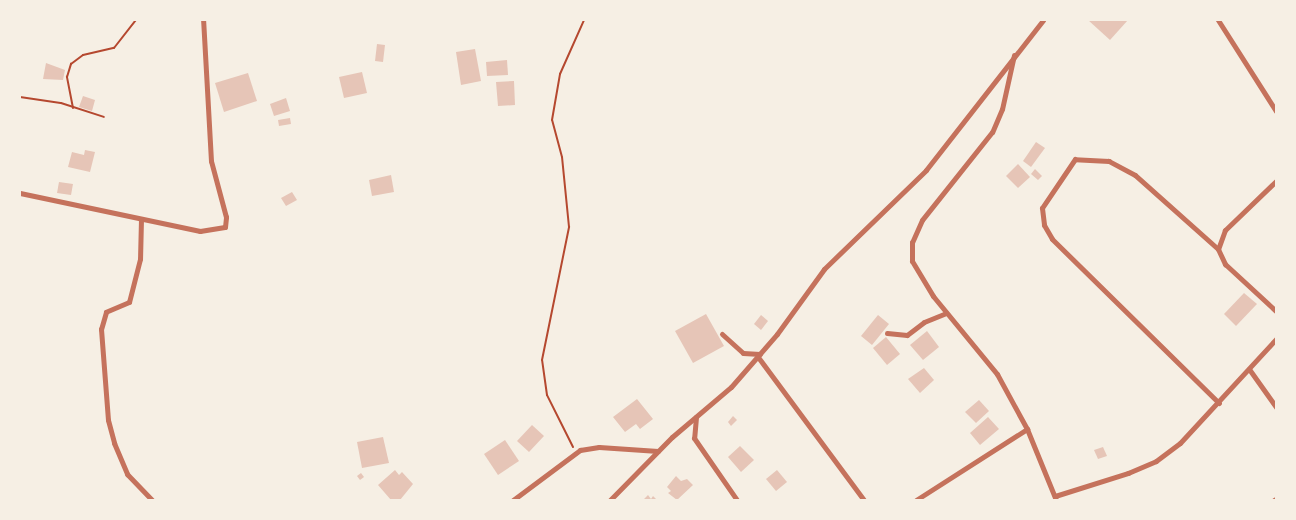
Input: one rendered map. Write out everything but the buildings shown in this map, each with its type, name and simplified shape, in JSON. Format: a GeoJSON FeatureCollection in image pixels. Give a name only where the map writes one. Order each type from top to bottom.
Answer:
{"type":"FeatureCollection","features":[{"type":"Feature","properties":{"kind":"street"},"geometry":{"type":"LineString","coordinates":[[20,193],[200,231],[217,231],[227,226],[211,160],[203,20]]}},
{"type":"Feature","properties":{"kind":"street"},"geometry":{"type":"LineString","coordinates":[[610,500],[658,452],[731,387],[759,355],[824,269],[926,170],[1014,54],[1043,20]]}},
{"type":"Feature","properties":{"kind":"street"},"geometry":{"type":"LineString","coordinates":[[1218,20],[1276,111]]}},
{"type":"Feature","properties":{"kind":"street"},"geometry":{"type":"LineString","coordinates":[[1014,54],[1002,109],[992,132],[922,220],[912,242],[912,261],[946,313],[997,374],[1027,429],[1055,498],[1128,473],[1156,461],[1180,443],[1276,340]]}},
{"type":"Feature","properties":{"kind":"street"},"geometry":{"type":"LineString","coordinates":[[1219,403],[1052,239],[1044,225],[1042,208],[1076,159],[1109,161],[1135,175],[1218,250],[1225,264],[1276,311]]}},
{"type":"Feature","properties":{"kind":"street"},"geometry":{"type":"LineString","coordinates":[[1218,250],[1225,230],[1276,181]]}},
{"type":"Feature","properties":{"kind":"street"},"geometry":{"type":"LineString","coordinates":[[141,219],[140,259],[129,302],[106,312],[101,329],[108,420],[114,443],[127,474],[152,500]]}},
{"type":"Feature","properties":{"kind":"street"},"geometry":{"type":"LineString","coordinates":[[887,333],[907,335],[924,322],[946,313]]}},
{"type":"Feature","properties":{"kind":"street"},"geometry":{"type":"LineString","coordinates":[[722,334],[743,353],[759,355],[864,500]]}},
{"type":"Feature","properties":{"kind":"street"},"geometry":{"type":"LineString","coordinates":[[1249,369],[1276,407]]}},
{"type":"Feature","properties":{"kind":"street"},"geometry":{"type":"LineString","coordinates":[[696,417],[694,438],[737,500]]}},
{"type":"Feature","properties":{"kind":"street"},"geometry":{"type":"LineString","coordinates":[[916,500],[970,463],[1027,429]]}},
{"type":"Feature","properties":{"kind":"street"},"geometry":{"type":"LineString","coordinates":[[513,500],[576,452],[599,447],[658,452]]}},
{"type":"Feature","properties":{"kind":"path"},"geometry":{"type":"LineString","coordinates":[[73,108],[67,76],[71,64],[83,55],[114,48],[136,20]]}},
{"type":"Feature","properties":{"kind":"path"},"geometry":{"type":"LineString","coordinates":[[576,452],[547,395],[542,360],[569,227],[562,157],[552,120],[560,74],[584,20]]}},
{"type":"Feature","properties":{"kind":"path"},"geometry":{"type":"LineString","coordinates":[[20,97],[61,103],[104,117]]}}]}
